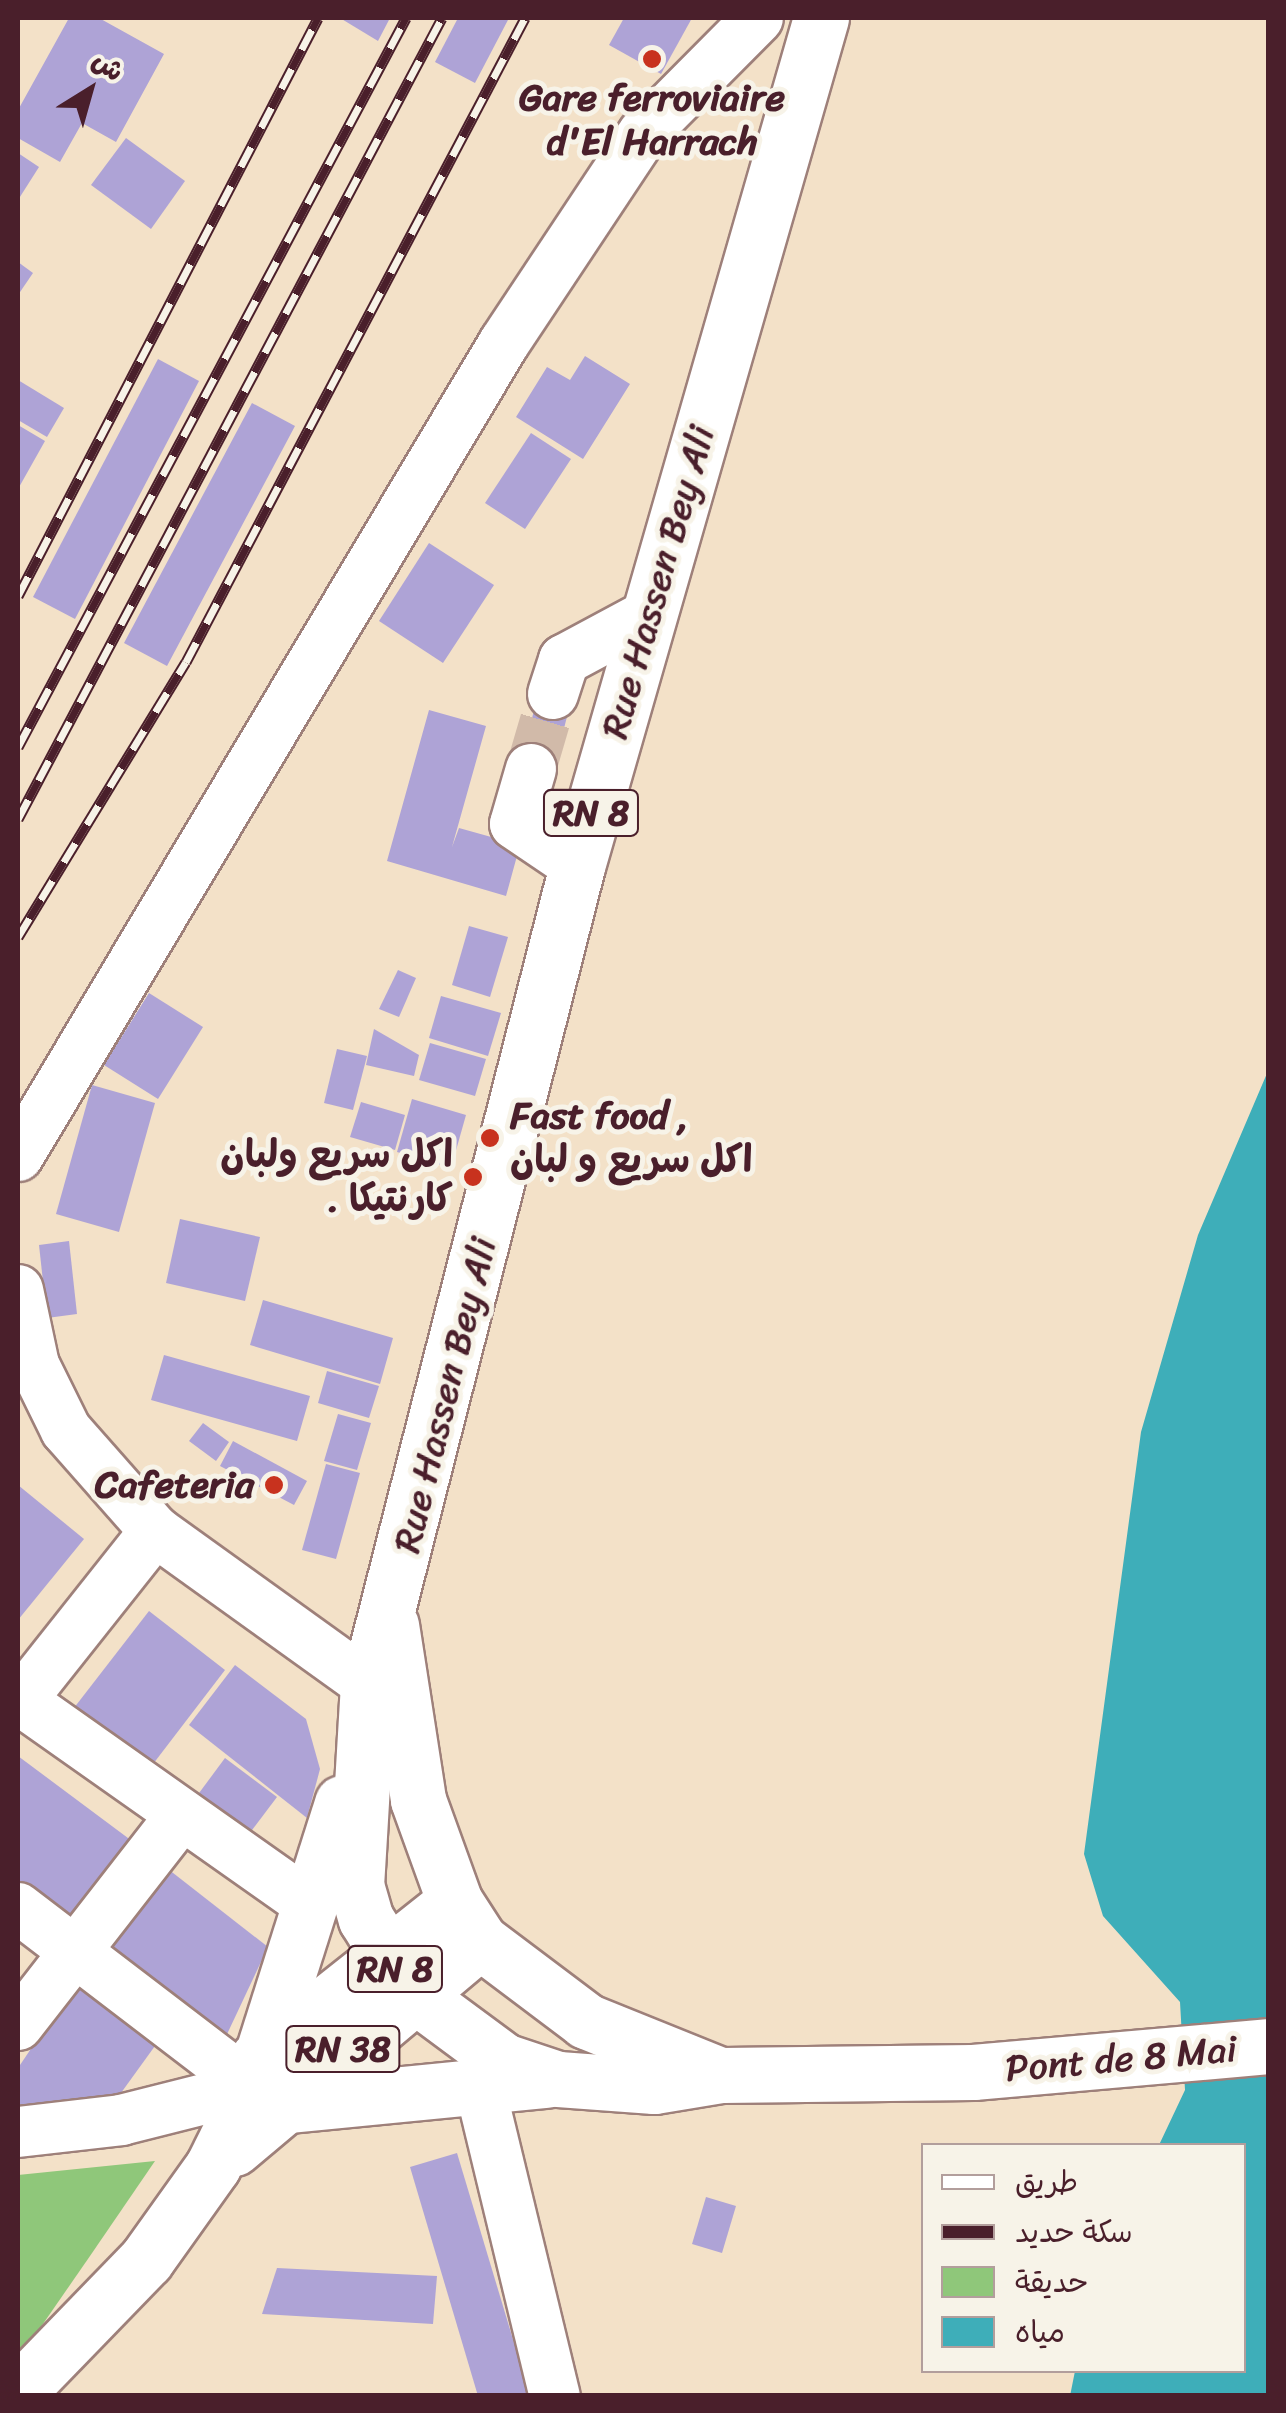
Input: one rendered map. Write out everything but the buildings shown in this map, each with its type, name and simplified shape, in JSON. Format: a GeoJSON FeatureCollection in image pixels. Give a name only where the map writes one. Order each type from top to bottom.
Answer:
{"type":"FeatureCollection","features":[{"type":"Feature","properties":{"kind":"main road","name":"Rue Hassen Bey Ali"},"geometry":{"type":"LineString","coordinates":[[389,1616],[577,866],[821,18]]}},
{"type":"Feature","properties":{"kind":"main road","name":"RN 8"},"geometry":{"type":"LineString","coordinates":[[389,1616],[368,1684],[357,1757],[356,1885],[398,1972],[504,2061],[558,2079],[654,2086],[722,2075]]}},
{"type":"Feature","properties":{"kind":"main road","name":"RN 8"},"geometry":{"type":"LineString","coordinates":[[389,1616],[418,1800],[468,1921],[586,2021],[722,2075]]}},
{"type":"Feature","properties":{"kind":"main road"},"geometry":{"type":"LineString","coordinates":[[357,1757],[308,1903],[263,2084],[480,2086],[558,2079]]}},
{"type":"Feature","properties":{"kind":"main road","name":"RN 38"},"geometry":{"type":"LineString","coordinates":[[18,2392],[146,2260],[213,2166],[263,2084],[398,1972],[468,1921]]}},
{"type":"Feature","properties":{"kind":"main road","name":"Pont de 8 Mai"},"geometry":{"type":"LineString","coordinates":[[722,2075],[973,2072],[1268,2046]]}},
{"type":"Feature","properties":{"kind":"street"},"geometry":{"type":"LineString","coordinates":[[18,1156],[504,343],[643,134],[758,18]]}},
{"type":"Feature","properties":{"kind":"street"},"geometry":{"type":"LineString","coordinates":[[554,694],[564,660],[646,616]]}},
{"type":"Feature","properties":{"kind":"street"},"geometry":{"type":"LineString","coordinates":[[531,769],[515,824],[577,866]]}},
{"type":"Feature","properties":{"kind":"street"},"geometry":{"type":"LineString","coordinates":[[18,1290],[34,1366],[66,1430],[155,1531],[368,1684]]}},
{"type":"Feature","properties":{"kind":"street"},"geometry":{"type":"LineString","coordinates":[[155,1531],[19,1702],[308,1903]]}},
{"type":"Feature","properties":{"kind":"street"},"geometry":{"type":"LineString","coordinates":[[18,2025],[180,1817]]}},
{"type":"Feature","properties":{"kind":"street"},"geometry":{"type":"LineString","coordinates":[[18,1908],[263,2084]]}},
{"type":"Feature","properties":{"kind":"street"},"geometry":{"type":"LineString","coordinates":[[18,2132],[120,2120],[263,2084]]}},
{"type":"Feature","properties":{"kind":"street"},"geometry":{"type":"LineString","coordinates":[[480,2086],[555,2396]]}},
{"type":"Feature","properties":{"kind":"green space"},"geometry":{"type":"Polygon","coordinates":[[[155,2161],[90,2256],[18,2360],[18,2175],[155,2161]]]}},
{"type":"Feature","properties":{"kind":"water"},"geometry":{"type":"Polygon","coordinates":[[[1268,1071],[1268,2395],[1070,2396],[1075,2373],[1246,2373],[1246,2143],[1160,2143],[1185,2090],[1180,2002],[1103,1916],[1084,1854],[1141,1432],[1198,1235],[1268,1071]]]}},
{"type":"Feature","properties":{"kind":"tunnel"},"geometry":{"type":"LineString","coordinates":[[531,769],[553,694]]}},
{"type":"Feature","properties":{"kind":"railway"},"geometry":{"type":"LineString","coordinates":[[18,596],[318,18]]}},
{"type":"Feature","properties":{"kind":"railway"},"geometry":{"type":"LineString","coordinates":[[18,747],[406,18]]}},
{"type":"Feature","properties":{"kind":"railway"},"geometry":{"type":"LineString","coordinates":[[18,819],[442,18]]}},
{"type":"Feature","properties":{"kind":"railway"},"geometry":{"type":"LineString","coordinates":[[18,937],[186,662],[525,18]]}},
{"type":"Feature","properties":{"kind":"place","name":"Gare ferroviaire d'El Harrach"},"geometry":{"type":"Point","coordinates":[652,59]}},
{"type":"Feature","properties":{"kind":"place","name":"Fast food , اكل سريع و لبان"},"geometry":{"type":"Point","coordinates":[490,1138]}},
{"type":"Feature","properties":{"kind":"place","name":"اكل سريع ولبان . كارنتيكا"},"geometry":{"type":"Point","coordinates":[473,1177]}},
{"type":"Feature","properties":{"kind":"place","name":"Cafeteria"},"geometry":{"type":"Point","coordinates":[274,1485]}}]}
